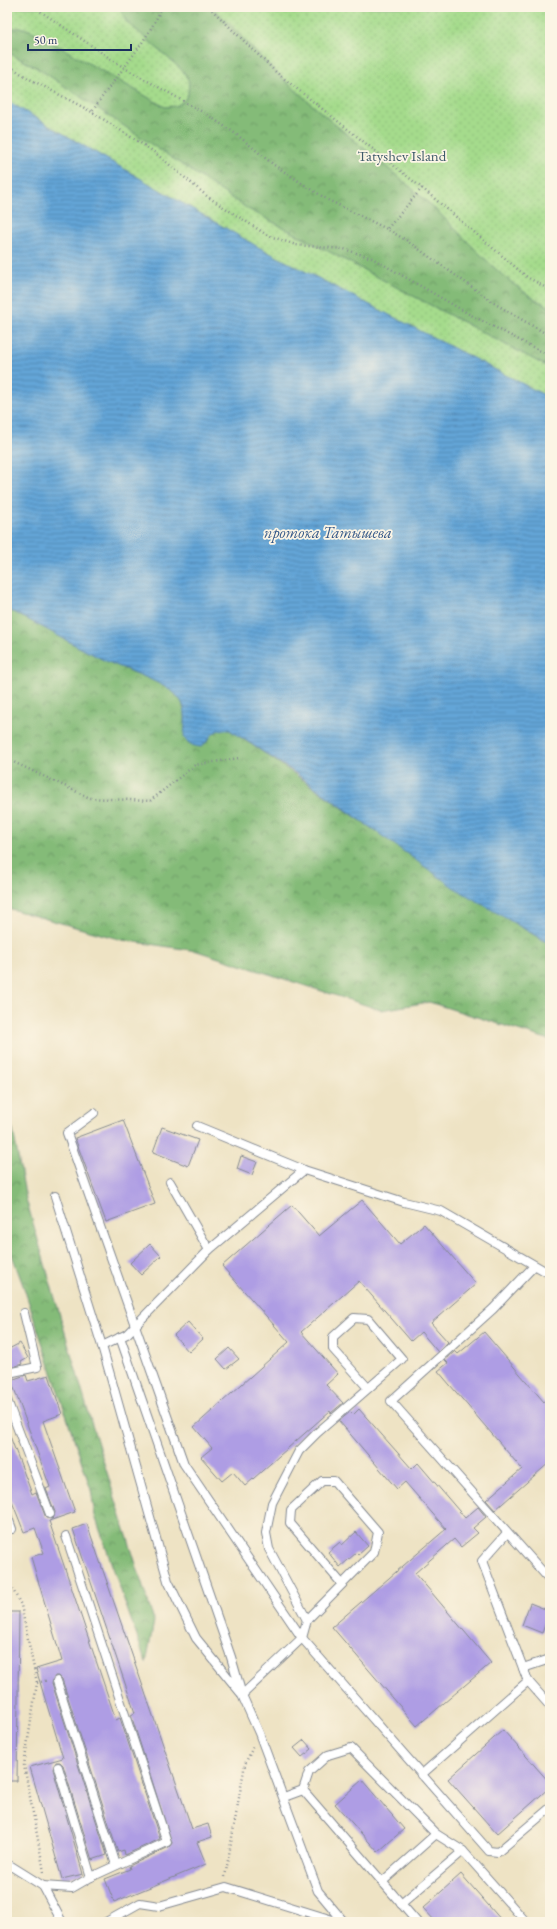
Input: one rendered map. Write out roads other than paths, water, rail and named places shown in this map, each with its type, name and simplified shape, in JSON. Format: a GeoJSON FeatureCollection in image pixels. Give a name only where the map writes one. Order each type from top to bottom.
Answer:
{"type":"FeatureCollection","features":[{"type":"Feature","properties":{"kind":"lane"},"geometry":{"type":"LineString","coordinates":[[94,1113],[67,1133],[184,1464],[302,1638],[489,1851],[498,1852],[550,1808]]}},
{"type":"Feature","properties":{"kind":"lane"},"geometry":{"type":"LineString","coordinates":[[197,1126],[304,1170],[404,1202],[441,1211],[550,1274]]}},
{"type":"Feature","properties":{"kind":"lane"},"geometry":{"type":"LineString","coordinates":[[102,1346],[127,1334],[209,1250],[304,1170]]}},
{"type":"Feature","properties":{"kind":"lane"},"geometry":{"type":"LineString","coordinates":[[170,1182],[209,1250]]}},
{"type":"Feature","properties":{"kind":"lane"},"geometry":{"type":"LineString","coordinates":[[55,1196],[102,1346],[168,1581],[196,1638],[242,1695]]}},
{"type":"Feature","properties":{"kind":"lane"},"geometry":{"type":"LineString","coordinates":[[534,1266],[493,1309],[391,1401],[550,1580]]}},
{"type":"Feature","properties":{"kind":"lane"},"geometry":{"type":"LineString","coordinates":[[7,1376],[12,1372],[38,1367],[24,1313]]}},
{"type":"Feature","properties":{"kind":"lane"},"geometry":{"type":"LineString","coordinates":[[307,1620],[269,1549],[266,1533],[271,1509],[299,1451],[317,1433],[402,1359],[368,1319],[354,1318],[333,1337],[333,1349],[368,1388]]}},
{"type":"Feature","properties":{"kind":"lane"},"geometry":{"type":"LineString","coordinates":[[120,1337],[231,1657],[242,1695],[259,1733],[284,1797],[318,1891],[344,1922]]}},
{"type":"Feature","properties":{"kind":"lane"},"geometry":{"type":"LineString","coordinates":[[7,1400],[50,1514]]}},
{"type":"Feature","properties":{"kind":"lane"},"geometry":{"type":"LineString","coordinates":[[242,1695],[302,1638],[307,1620],[374,1552],[378,1532],[334,1481],[322,1481],[290,1510],[290,1523],[342,1584]]}},
{"type":"Feature","properties":{"kind":"lane"},"geometry":{"type":"LineString","coordinates":[[7,1515],[12,1529]]}},
{"type":"Feature","properties":{"kind":"lane"},"geometry":{"type":"LineString","coordinates":[[507,1532],[482,1561],[528,1681],[550,1706]]}},
{"type":"Feature","properties":{"kind":"lane"},"geometry":{"type":"LineString","coordinates":[[7,1865],[43,1886],[72,1888],[91,1877],[167,1842],[66,1536]]}},
{"type":"Feature","properties":{"kind":"lane"},"geometry":{"type":"LineString","coordinates":[[523,1668],[550,1659]]}},
{"type":"Feature","properties":{"kind":"lane"},"geometry":{"type":"LineString","coordinates":[[57,1681],[116,1865]]}},
{"type":"Feature","properties":{"kind":"lane"},"geometry":{"type":"LineString","coordinates":[[421,1775],[528,1681]]}},
{"type":"Feature","properties":{"kind":"lane"},"geometry":{"type":"LineString","coordinates":[[303,1790],[309,1772],[328,1755],[351,1748],[436,1834],[463,1851],[526,1922]]}},
{"type":"Feature","properties":{"kind":"lane"},"geometry":{"type":"LineString","coordinates":[[58,1767],[91,1877]]}},
{"type":"Feature","properties":{"kind":"lane"},"geometry":{"type":"LineString","coordinates":[[284,1797],[303,1790]]}},
{"type":"Feature","properties":{"kind":"lane"},"geometry":{"type":"LineString","coordinates":[[303,1790],[417,1922]]}},
{"type":"Feature","properties":{"kind":"lane"},"geometry":{"type":"LineString","coordinates":[[382,1882],[436,1834]]}},
{"type":"Feature","properties":{"kind":"lane"},"geometry":{"type":"LineString","coordinates":[[401,1904],[463,1851]]}},
{"type":"Feature","properties":{"kind":"lane"},"geometry":{"type":"LineString","coordinates":[[43,1886],[62,1922]]}},
{"type":"Feature","properties":{"kind":"lane"},"geometry":{"type":"LineString","coordinates":[[106,1922],[140,1903],[159,1906],[226,1887],[339,1922]]}},
{"type":"Feature","properties":{"kind":"water","name":"протока Татышева"},"geometry":{"type":"Polygon","coordinates":[[[7,101],[258,247],[550,398],[550,944],[453,887],[294,772],[230,730],[219,730],[213,734],[201,747],[191,744],[184,737],[184,707],[182,702],[173,692],[154,681],[100,658],[7,609],[7,101]]]}},
{"type":"Feature","properties":{"kind":"park label","name":"Tatyshev Island"},"geometry":{"type":"Point","coordinates":[402,155]}}]}
